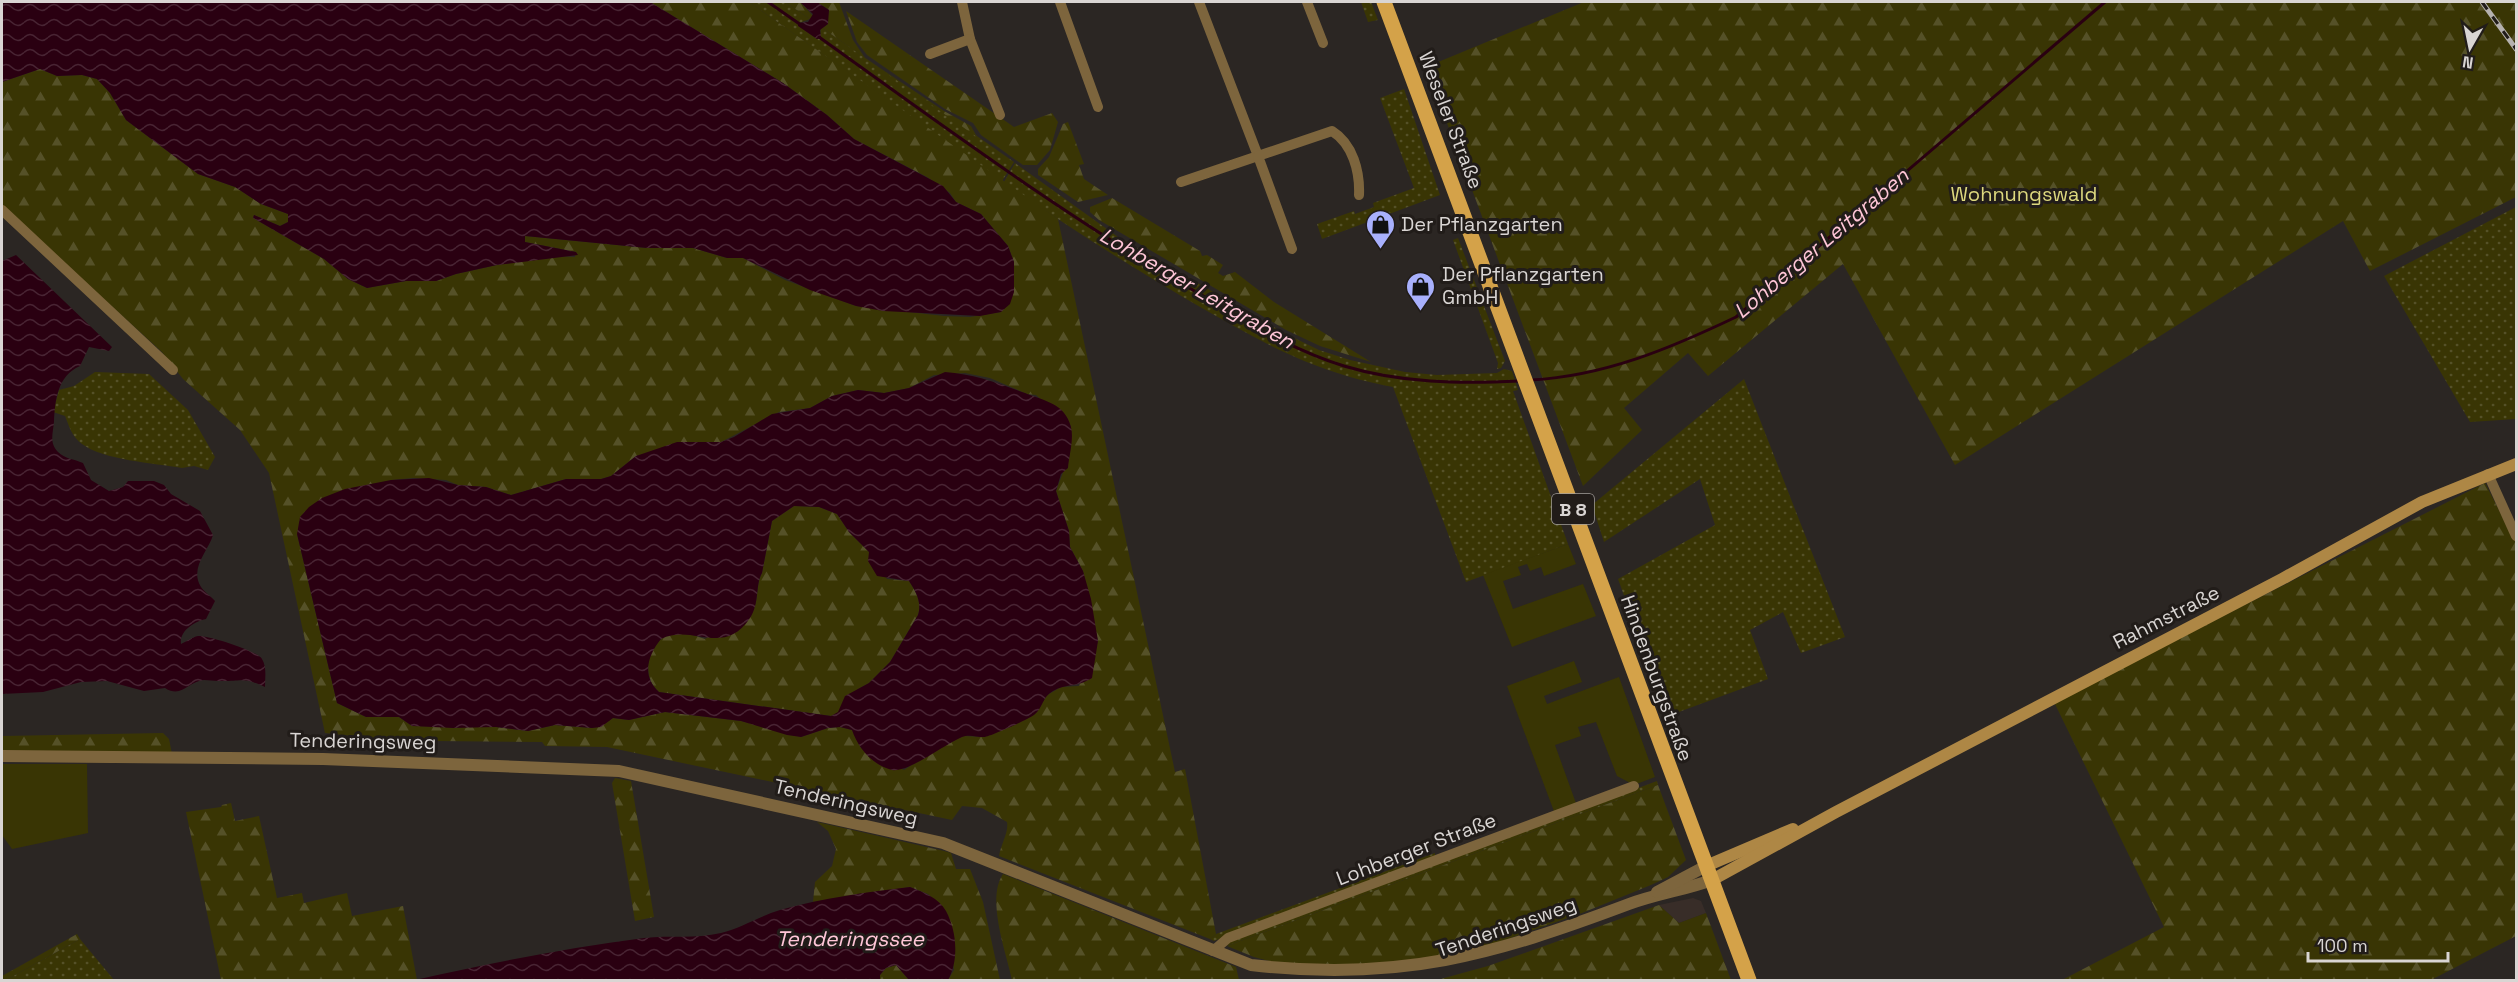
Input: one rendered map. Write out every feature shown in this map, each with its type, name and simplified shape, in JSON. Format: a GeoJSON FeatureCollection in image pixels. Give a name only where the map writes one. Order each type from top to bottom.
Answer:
{"type":"FeatureCollection","features":[{"type":"Feature","properties":{"kind":"main road","name":"Weseler Straße"},"geometry":{"type":"LineString","coordinates":[[1384,2],[1528,389]]}},
{"type":"Feature","properties":{"kind":"main road","name":"Hindenburgstraße"},"geometry":{"type":"LineString","coordinates":[[1528,389],[1749,981]]}},
{"type":"Feature","properties":{"kind":"main road","name":"Rahmstraße"},"geometry":{"type":"LineString","coordinates":[[1709,873],[1836,812],[2282,579],[2422,502],[2517,464]]}},
{"type":"Feature","properties":{"kind":"street"},"geometry":{"type":"LineString","coordinates":[[962,2],[970,39],[1000,115]]}},
{"type":"Feature","properties":{"kind":"street"},"geometry":{"type":"LineString","coordinates":[[1060,2],[1098,107]]}},
{"type":"Feature","properties":{"kind":"street"},"geometry":{"type":"LineString","coordinates":[[1199,2],[1292,249]]}},
{"type":"Feature","properties":{"kind":"street"},"geometry":{"type":"LineString","coordinates":[[1307,2],[1323,43]]}},
{"type":"Feature","properties":{"kind":"street"},"geometry":{"type":"LineString","coordinates":[[930,54],[970,39]]}},
{"type":"Feature","properties":{"kind":"street"},"geometry":{"type":"LineString","coordinates":[[1181,182],[1332,132],[1345,139],[1359,176],[1359,195]]}},
{"type":"Feature","properties":{"kind":"street"},"geometry":{"type":"LineString","coordinates":[[2,210],[173,370]]}},
{"type":"Feature","properties":{"kind":"street"},"geometry":{"type":"LineString","coordinates":[[2488,474],[2517,536]]}},
{"type":"Feature","properties":{"kind":"street","name":"Tenderingsweg"},"geometry":{"type":"LineString","coordinates":[[2,756],[323,759],[619,771],[943,843],[1251,965],[1293,976],[1327,979],[1401,978],[1462,965],[1648,897],[1687,889],[1709,873]]}},
{"type":"Feature","properties":{"kind":"street","name":"Lohberger Straße"},"geometry":{"type":"LineString","coordinates":[[1214,951],[1228,938],[1634,786]]}},
{"type":"Feature","properties":{"kind":"shaded area"},"geometry":{"type":"Polygon","coordinates":[[[1693,898],[1701,901],[1706,913],[1679,923],[1659,905],[1693,898]]]}},
{"type":"Feature","properties":{"kind":"green space"},"geometry":{"type":"Polygon","coordinates":[[[650,2],[749,2],[1058,219],[1175,772],[1185,769],[1216,934],[1210,939],[999,856],[1007,830],[1007,822],[982,808],[962,806],[952,820],[607,747],[545,746],[542,742],[435,741],[435,745],[325,733],[269,473],[240,430],[183,379],[162,352],[2,206],[2,82],[40,69],[57,76],[82,75],[97,79],[110,93],[126,120],[198,174],[235,187],[261,204],[288,214],[288,222],[280,226],[254,215],[253,218],[324,259],[348,279],[367,288],[406,281],[436,281],[497,265],[555,256],[575,257],[576,252],[525,242],[525,236],[647,248],[693,248],[727,258],[743,258],[785,280],[856,306],[944,316],[970,317],[1001,312],[1014,262],[1008,246],[981,214],[956,202],[950,193],[927,177],[854,139],[827,115],[783,83],[650,2]],[[965,373],[934,375],[909,388],[884,393],[858,390],[832,396],[810,408],[779,412],[721,442],[704,442],[636,456],[611,476],[601,479],[566,479],[511,495],[486,487],[458,485],[446,480],[413,478],[391,480],[297,534],[337,703],[366,717],[399,717],[412,726],[496,727],[528,731],[555,725],[592,728],[601,726],[613,718],[629,720],[665,712],[741,721],[801,737],[828,728],[840,727],[852,730],[861,748],[904,770],[939,747],[963,736],[984,737],[1008,726],[1039,709],[1044,697],[1061,687],[1079,686],[1098,641],[1083,571],[1070,547],[1069,531],[1056,491],[1070,454],[1071,426],[1036,395],[1027,394],[990,378],[965,373]]]}},
{"type":"Feature","properties":{"kind":"green space"},"geometry":{"type":"Polygon","coordinates":[[[749,2],[785,2],[810,19],[798,25],[817,39],[820,38],[821,27],[1014,162],[1002,181],[749,2]]]}},
{"type":"Feature","properties":{"kind":"green space"},"geometry":{"type":"Polygon","coordinates":[[[785,2],[800,2],[813,16],[810,19],[785,2]]]}},
{"type":"Feature","properties":{"kind":"green space"},"geometry":{"type":"Polygon","coordinates":[[[817,2],[839,2],[853,40],[865,58],[944,111],[971,126],[977,137],[821,27],[826,26],[829,10],[817,2]]]}},
{"type":"Feature","properties":{"kind":"green space"},"geometry":{"type":"Polygon","coordinates":[[[1361,2],[1371,2],[1378,20],[1368,22],[1361,2]]]}},
{"type":"Feature","properties":{"kind":"green space","name":"Wohnungswald"},"geometry":{"type":"Polygon","coordinates":[[[1584,2],[2516,2],[2516,197],[2370,271],[2343,221],[1955,465],[1843,264],[1708,376],[1688,353],[1624,408],[1642,430],[1583,486],[1426,67],[1584,2]]]}},
{"type":"Feature","properties":{"kind":"green space"},"geometry":{"type":"Polygon","coordinates":[[[846,11],[1014,127],[1052,113],[1058,122],[1050,150],[1037,165],[1023,165],[981,135],[973,123],[945,109],[867,55],[857,42],[846,11]]]}},
{"type":"Feature","properties":{"kind":"green space"},"geometry":{"type":"Polygon","coordinates":[[[1404,89],[1440,195],[1322,239],[1317,224],[1354,211],[1355,214],[1374,207],[1373,203],[1414,188],[1380,98],[1404,89]]]}},
{"type":"Feature","properties":{"kind":"green space"},"geometry":{"type":"Polygon","coordinates":[[[1068,122],[1084,164],[1079,165],[1084,179],[1108,195],[1078,202],[1038,175],[1038,169],[1049,157],[1063,124],[1068,122]]]}},
{"type":"Feature","properties":{"kind":"green space"},"geometry":{"type":"Polygon","coordinates":[[[1015,163],[1118,237],[1284,333],[1319,350],[1350,360],[1405,372],[1437,375],[1497,373],[1504,369],[1512,371],[1518,390],[1513,391],[1568,544],[1466,582],[1393,387],[1336,372],[1286,353],[1188,300],[1094,243],[1004,182],[1015,163]]]}},
{"type":"Feature","properties":{"kind":"green space"},"geometry":{"type":"Polygon","coordinates":[[[1112,198],[1200,251],[1202,256],[1207,255],[1223,265],[1218,273],[1223,276],[1235,272],[1274,302],[1371,362],[1320,346],[1286,330],[1099,220],[1090,212],[1090,207],[1112,198]]]}},
{"type":"Feature","properties":{"kind":"green space"},"geometry":{"type":"Polygon","coordinates":[[[2516,207],[2516,419],[2470,422],[2384,276],[2516,207]]]}},
{"type":"Feature","properties":{"kind":"green space"},"geometry":{"type":"Polygon","coordinates":[[[1458,238],[1505,361],[1501,368],[1497,369],[1498,363],[1453,240],[1458,238]]]}},
{"type":"Feature","properties":{"kind":"green space"},"geometry":{"type":"Polygon","coordinates":[[[95,372],[149,374],[188,410],[215,457],[208,470],[194,466],[182,468],[115,457],[82,444],[71,431],[65,416],[53,412],[59,390],[74,386],[95,372]]]}},
{"type":"Feature","properties":{"kind":"green space"},"geometry":{"type":"Polygon","coordinates":[[[1744,379],[1845,637],[1801,653],[1783,612],[1750,630],[1768,679],[1668,716],[1618,579],[1715,525],[1700,479],[1604,542],[1592,505],[1744,379]]]}},
{"type":"Feature","properties":{"kind":"green space"},"geometry":{"type":"Polygon","coordinates":[[[2485,483],[2516,543],[2516,936],[2431,980],[2062,980],[2164,927],[2054,702],[2485,483]]]}},
{"type":"Feature","properties":{"kind":"green space"},"geometry":{"type":"Polygon","coordinates":[[[794,506],[819,507],[837,514],[849,532],[869,552],[887,579],[909,581],[912,585],[919,601],[918,615],[890,662],[869,683],[858,689],[838,713],[831,716],[659,692],[653,685],[648,668],[649,659],[657,643],[676,633],[705,639],[755,606],[772,521],[794,506]]]}},
{"type":"Feature","properties":{"kind":"green space"},"geometry":{"type":"Polygon","coordinates":[[[1568,544],[1576,564],[1544,576],[1541,567],[1530,571],[1527,564],[1518,567],[1521,575],[1503,581],[1513,609],[1583,584],[1596,616],[1512,647],[1483,575],[1568,544]]]}},
{"type":"Feature","properties":{"kind":"green space"},"geometry":{"type":"Polygon","coordinates":[[[1574,661],[1582,682],[1544,696],[1547,704],[1619,677],[1655,777],[1634,785],[1617,776],[1596,722],[1578,727],[1581,736],[1555,745],[1577,806],[1555,814],[1507,686],[1574,661]]]}},
{"type":"Feature","properties":{"kind":"green space"},"geometry":{"type":"Polygon","coordinates":[[[163,733],[169,739],[172,754],[2,752],[2,736],[163,733]]]}},
{"type":"Feature","properties":{"kind":"green space"},"geometry":{"type":"Polygon","coordinates":[[[2,764],[87,764],[88,833],[12,849],[2,835],[2,764]]]}},
{"type":"Feature","properties":{"kind":"green space"},"geometry":{"type":"Polygon","coordinates":[[[615,778],[631,781],[654,917],[635,921],[612,783],[615,778]]]}},
{"type":"Feature","properties":{"kind":"green space"},"geometry":{"type":"Polygon","coordinates":[[[1657,781],[1658,785],[1227,946],[1232,939],[1657,781]]]}},
{"type":"Feature","properties":{"kind":"green space"},"geometry":{"type":"Polygon","coordinates":[[[1658,785],[1686,860],[1668,877],[1582,913],[1442,962],[1291,967],[1254,957],[1227,946],[1658,785]]]}},
{"type":"Feature","properties":{"kind":"green space"},"geometry":{"type":"Polygon","coordinates":[[[231,803],[235,821],[259,816],[277,898],[302,893],[304,903],[347,893],[352,916],[403,906],[417,980],[221,980],[186,812],[221,807],[231,803]]]}},
{"type":"Feature","properties":{"kind":"green space"},"geometry":{"type":"Polygon","coordinates":[[[817,822],[951,853],[956,869],[970,869],[983,902],[1000,980],[948,980],[954,970],[945,910],[928,894],[910,887],[813,902],[815,882],[832,866],[836,849],[828,831],[817,822]]]}},
{"type":"Feature","properties":{"kind":"green space"},"geometry":{"type":"Polygon","coordinates":[[[1435,853],[1435,859],[1214,941],[1210,939],[1216,934],[1435,853]]]}},
{"type":"Feature","properties":{"kind":"green space"},"geometry":{"type":"Polygon","coordinates":[[[1003,874],[1236,967],[1239,980],[1012,980],[997,911],[996,897],[1003,874]]]}},
{"type":"Feature","properties":{"kind":"green space"},"geometry":{"type":"Polygon","coordinates":[[[1659,905],[1679,923],[1706,913],[1731,980],[1437,980],[1488,966],[1659,905]]]}},
{"type":"Feature","properties":{"kind":"green space"},"geometry":{"type":"Polygon","coordinates":[[[77,934],[80,939],[6,980],[2,980],[2,976],[77,934]]]}},
{"type":"Feature","properties":{"kind":"green space"},"geometry":{"type":"Polygon","coordinates":[[[80,939],[114,980],[6,980],[80,939]]]}},
{"type":"Feature","properties":{"kind":"green space"},"geometry":{"type":"Polygon","coordinates":[[[896,965],[909,980],[880,980],[880,975],[886,968],[896,965]]]}},
{"type":"Feature","properties":{"kind":"water"},"geometry":{"type":"Polygon","coordinates":[[[2,2],[650,2],[783,83],[827,115],[854,139],[943,186],[956,202],[981,214],[1008,246],[1014,262],[1014,292],[1010,304],[1001,312],[980,316],[883,311],[856,306],[810,290],[743,258],[727,258],[693,248],[647,248],[525,236],[525,242],[576,252],[578,255],[497,265],[436,281],[406,281],[367,288],[348,279],[324,259],[253,218],[254,215],[280,226],[288,222],[288,214],[261,204],[235,187],[198,174],[126,120],[110,93],[97,79],[82,75],[57,76],[40,69],[2,82],[2,2]]]}},
{"type":"Feature","properties":{"kind":"water"},"geometry":{"type":"Polygon","coordinates":[[[800,2],[817,2],[829,10],[828,24],[820,30],[821,38],[817,39],[798,26],[798,23],[808,22],[813,14],[800,2]]]}},
{"type":"Feature","properties":{"kind":"water"},"geometry":{"type":"Polygon","coordinates":[[[16,255],[112,347],[109,351],[89,347],[80,366],[72,370],[62,383],[55,406],[52,438],[55,449],[64,456],[83,463],[91,480],[109,491],[123,487],[128,481],[154,481],[164,485],[171,494],[200,511],[213,535],[198,566],[198,580],[202,589],[215,601],[206,619],[193,624],[185,631],[181,644],[203,636],[252,652],[264,662],[265,687],[246,681],[204,680],[176,692],[165,688],[144,691],[107,681],[81,682],[43,692],[2,694],[2,261],[16,255]]]}},
{"type":"Feature","properties":{"kind":"water"},"geometry":{"type":"Polygon","coordinates":[[[945,372],[966,375],[995,382],[1053,404],[1068,419],[1072,437],[1068,468],[1061,474],[1056,491],[1069,531],[1070,547],[1083,571],[1091,599],[1098,641],[1092,678],[1053,691],[1034,715],[988,736],[962,737],[917,763],[899,770],[892,770],[878,764],[867,755],[852,730],[840,727],[828,728],[801,737],[741,721],[665,712],[629,720],[613,718],[601,727],[592,728],[555,725],[528,731],[496,727],[453,728],[412,726],[399,717],[366,717],[337,703],[297,534],[300,517],[322,498],[345,489],[391,480],[429,478],[458,485],[486,487],[511,495],[566,479],[601,479],[611,476],[636,456],[677,442],[721,442],[734,437],[772,414],[810,408],[832,396],[858,390],[884,393],[909,388],[945,372]],[[794,506],[772,521],[755,606],[750,618],[740,630],[729,636],[718,638],[673,635],[661,639],[648,666],[650,679],[659,692],[831,716],[838,712],[845,696],[869,683],[890,662],[918,615],[919,601],[916,593],[909,581],[877,576],[868,561],[869,552],[849,532],[837,514],[819,507],[794,506]]]}},
{"type":"Feature","properties":{"kind":"water","name":"Tenderingssee"},"geometry":{"type":"Polygon","coordinates":[[[910,887],[935,899],[943,906],[950,919],[955,955],[948,980],[909,980],[896,965],[886,968],[880,975],[880,980],[415,980],[586,946],[644,938],[721,933],[796,906],[845,896],[910,887]]]}},
{"type":"Feature","properties":{"kind":"waterway","name":"Lohberger Leitgraben"},"geometry":{"type":"LineString","coordinates":[[768,2],[801,25]]}},
{"type":"Feature","properties":{"kind":"waterway","name":"Lohberger Leitgraben"},"geometry":{"type":"LineString","coordinates":[[1531,380],[1585,373],[1637,359],[1736,317],[2105,2]]}},
{"type":"Feature","properties":{"kind":"waterway","name":"Lohberger Leitgraben"},"geometry":{"type":"LineString","coordinates":[[819,37],[1053,202],[1149,264],[1251,324],[1305,352],[1365,372],[1408,379],[1452,382],[1519,381]]}},
{"type":"Feature","properties":{"kind":"railway"},"geometry":{"type":"LineString","coordinates":[[2482,2],[2516,49]]}},
{"type":"Feature","properties":{"kind":"place","name":"Der Pflanzgarten"},"geometry":{"type":"Point","coordinates":[1380,250]}},
{"type":"Feature","properties":{"kind":"place","name":"Der Pflanzgarten GmbH"},"geometry":{"type":"Point","coordinates":[1421,312]}}]}
